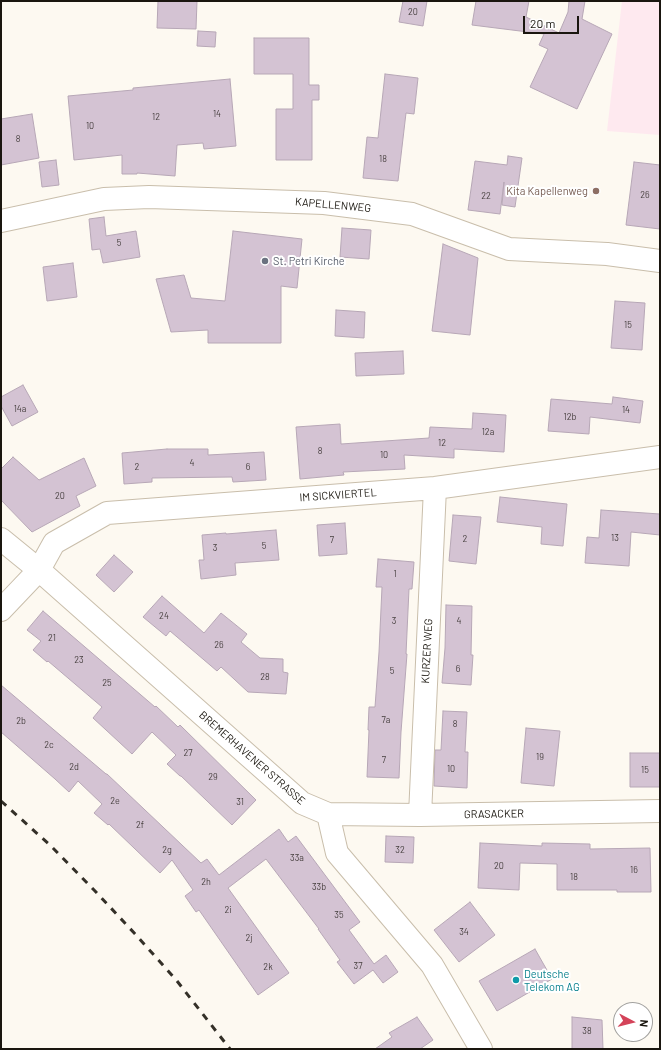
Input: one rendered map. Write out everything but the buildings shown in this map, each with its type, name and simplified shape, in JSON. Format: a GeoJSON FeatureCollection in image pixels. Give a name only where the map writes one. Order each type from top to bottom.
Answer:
{"type":"FeatureCollection","features":[{"type":"Feature","properties":{"kind":"street","name":"KAPELLENWEG"},"geometry":{"type":"LineString","coordinates":[[1,221],[104,199],[141,197],[324,203],[412,214],[509,249],[607,254],[660,261]]}},
{"type":"Feature","properties":{"kind":"street","name":"IM SICKVIERTEL"},"geometry":{"type":"LineString","coordinates":[[1,610],[39,570],[54,543],[107,513],[435,488],[660,457]]}},
{"type":"Feature","properties":{"kind":"street","name":"KURZER WEG"},"geometry":{"type":"LineString","coordinates":[[420,815],[435,488]]}},
{"type":"Feature","properties":{"kind":"street","name":"BREMERHAVENER STRASSE"},"geometry":{"type":"LineString","coordinates":[[1,539],[39,570],[302,803],[328,814]]}},
{"type":"Feature","properties":{"kind":"street","name":"GRASACKER"},"geometry":{"type":"LineString","coordinates":[[328,814],[420,815],[660,811]]}},
{"type":"Feature","properties":{"kind":"street"},"geometry":{"type":"LineString","coordinates":[[328,814],[337,854],[432,965],[481,1049]]}},
{"type":"Feature","properties":{"kind":"shaded area"},"geometry":{"type":"Polygon","coordinates":[[[622,1],[660,1],[660,135],[607,131],[622,1]]]}},
{"type":"Feature","properties":{"kind":"railway"},"geometry":{"type":"LineString","coordinates":[[1,801],[51,846],[137,936],[177,981],[230,1049]]}},
{"type":"Feature","properties":{"kind":"place","name":"Kita Kapellenweg"},"geometry":{"type":"Point","coordinates":[596,191]}},
{"type":"Feature","properties":{"kind":"place","name":"St. Petri Kirche"},"geometry":{"type":"Point","coordinates":[265,261]}},
{"type":"Feature","properties":{"kind":"place","name":"Deutsche Telekom AG"},"geometry":{"type":"Point","coordinates":[516,980]}}]}
